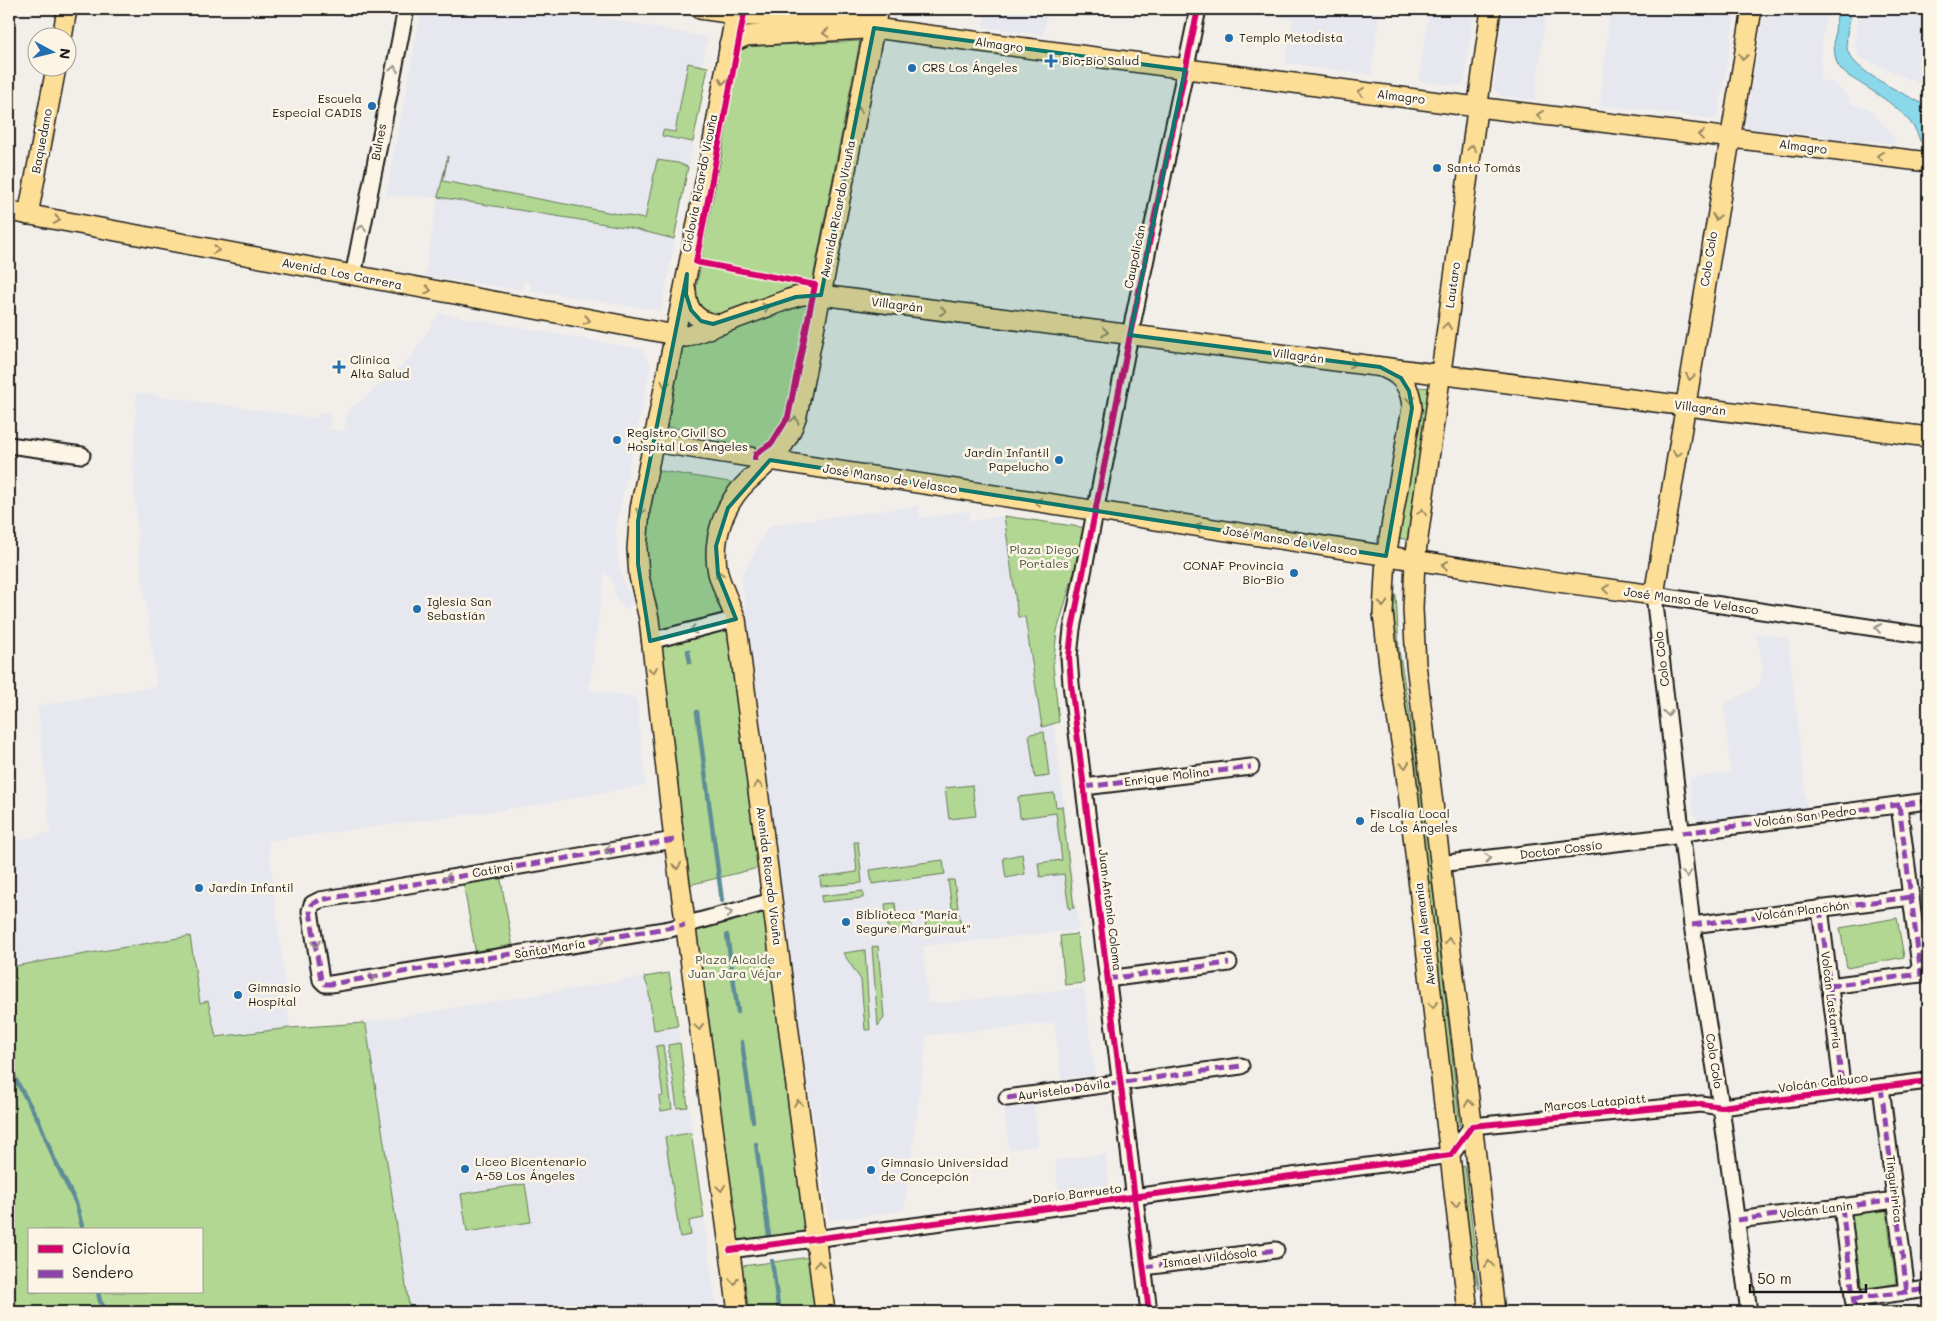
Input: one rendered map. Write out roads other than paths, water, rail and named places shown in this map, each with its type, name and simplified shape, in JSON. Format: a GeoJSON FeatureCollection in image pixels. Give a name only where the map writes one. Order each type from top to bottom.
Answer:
{"type":"FeatureCollection","features":[{"type":"Feature","properties":{"kind":"main road"},"geometry":{"type":"LineString","coordinates":[[64,28],[67,9]]}},
{"type":"Feature","properties":{"kind":"main road","name":"Almagro"},"geometry":{"type":"LineString","coordinates":[[700,9],[851,19],[874,28],[1185,70],[1928,162]]}},
{"type":"Feature","properties":{"kind":"main road","name":"Avenida Ricardo Vicuña"},"geometry":{"type":"LineString","coordinates":[[825,1312],[736,619],[718,574],[716,546],[723,519],[736,496],[786,443],[793,428],[878,9]]}},
{"type":"Feature","properties":{"kind":"main road","name":"Lautaro"},"geometry":{"type":"LineString","coordinates":[[1415,560],[1490,9]]}},
{"type":"Feature","properties":{"kind":"main road","name":"Colo Colo"},"geometry":{"type":"LineString","coordinates":[[1654,595],[1752,9]]}},
{"type":"Feature","properties":{"kind":"main road"},"geometry":{"type":"LineString","coordinates":[[736,12],[711,153],[640,509],[637,542],[639,576],[649,619],[674,840],[738,1312]]}},
{"type":"Feature","properties":{"kind":"main road","name":"Almagro"},"geometry":{"type":"LineString","coordinates":[[729,44],[746,36],[851,32],[874,28]]}},
{"type":"Feature","properties":{"kind":"main road","name":"Baquedano"},"geometry":{"type":"LineString","coordinates":[[28,215],[54,78]]}},
{"type":"Feature","properties":{"kind":"main road","name":"Avenida Los Carrera"},"geometry":{"type":"LineString","coordinates":[[9,211],[675,336]]}},
{"type":"Feature","properties":{"kind":"main road"},"geometry":{"type":"LineString","coordinates":[[687,274],[686,294],[695,317],[701,321],[721,324]]}},
{"type":"Feature","properties":{"kind":"main road","name":"Villagrán"},"geometry":{"type":"LineString","coordinates":[[675,336],[686,338],[789,299],[807,295],[821,295],[1928,437]]}},
{"type":"Feature","properties":{"kind":"main road"},"geometry":{"type":"LineString","coordinates":[[1380,367],[1392,372],[1404,382],[1411,395],[1412,408],[1386,556]]}},
{"type":"Feature","properties":{"kind":"main road","name":"José Manso de Velasco"},"geometry":{"type":"LineString","coordinates":[[653,442],[1386,556],[1654,595]]}},
{"type":"Feature","properties":{"kind":"main road","name":"Avenida Alemania"},"geometry":{"type":"LineString","coordinates":[[1386,556],[1383,604],[1386,651],[1405,766],[1468,1312]]}},
{"type":"Feature","properties":{"kind":"main road","name":"Avenida Alemania"},"geometry":{"type":"LineString","coordinates":[[1415,560],[1413,600],[1414,645],[1439,864],[1495,1312]]}},
{"type":"Feature","properties":{"kind":"street","name":"Bulnes"},"geometry":{"type":"LineString","coordinates":[[353,276],[406,9]]}},
{"type":"Feature","properties":{"kind":"street","name":"Caupolicán"},"geometry":{"type":"LineString","coordinates":[[1095,511],[1198,9]]}},
{"type":"Feature","properties":{"kind":"street"},"geometry":{"type":"LineString","coordinates":[[9,445],[82,455]]}},
{"type":"Feature","properties":{"kind":"street","name":"Juan Antonio Coloma"},"geometry":{"type":"LineString","coordinates":[[1095,511],[1072,629],[1070,657],[1084,788],[1148,1312]]}},
{"type":"Feature","properties":{"kind":"street","name":"José Manso de Velasco"},"geometry":{"type":"LineString","coordinates":[[1654,595],[1928,632]]}},
{"type":"Feature","properties":{"kind":"street","name":"Colo Colo"},"geometry":{"type":"LineString","coordinates":[[1654,595],[1692,925],[1721,1107],[1750,1312]]}},
{"type":"Feature","properties":{"kind":"street"},"geometry":{"type":"LineString","coordinates":[[650,641],[736,619]]}},
{"type":"Feature","properties":{"kind":"street","name":"Enrique Molina"},"geometry":{"type":"LineString","coordinates":[[1084,788],[1251,767]]}},
{"type":"Feature","properties":{"kind":"street","name":"Volcán San Pedro"},"geometry":{"type":"LineString","coordinates":[[1683,834],[1928,801]]}},
{"type":"Feature","properties":{"kind":"street"},"geometry":{"type":"LineString","coordinates":[[1830,986],[1925,974],[1911,897],[1899,805]]}},
{"type":"Feature","properties":{"kind":"street","name":"Doctor Cossío"},"geometry":{"type":"LineString","coordinates":[[1439,864],[1683,834]]}},
{"type":"Feature","properties":{"kind":"street","name":"Catirai"},"geometry":{"type":"LineString","coordinates":[[325,984],[322,980],[310,911],[312,904],[320,900],[674,840]]}},
{"type":"Feature","properties":{"kind":"street","name":"Volcán Planchón"},"geometry":{"type":"LineString","coordinates":[[1692,925],[1911,897]]}},
{"type":"Feature","properties":{"kind":"street","name":"Santa María"},"geometry":{"type":"LineString","coordinates":[[325,984],[685,925],[772,901]]}},
{"type":"Feature","properties":{"kind":"street","name":"Volcán Lastarria"},"geometry":{"type":"LineString","coordinates":[[1820,908],[1843,1092]]}},
{"type":"Feature","properties":{"kind":"street"},"geometry":{"type":"LineString","coordinates":[[1107,979],[1229,963]]}},
{"type":"Feature","properties":{"kind":"street","name":"Auristela Dávila"},"geometry":{"type":"LineString","coordinates":[[1006,1098],[1241,1066]]}},
{"type":"Feature","properties":{"kind":"street","name":"Volcán Calbuco"},"geometry":{"type":"LineString","coordinates":[[1721,1107],[1928,1081]]}},
{"type":"Feature","properties":{"kind":"street","name":"Tinguiririca"},"geometry":{"type":"LineString","coordinates":[[1881,1087],[1907,1292]]}},
{"type":"Feature","properties":{"kind":"street","name":"Marcos Latapiatt"},"geometry":{"type":"LineString","coordinates":[[1472,1126],[1701,1104],[1721,1107]]}},
{"type":"Feature","properties":{"kind":"street"},"geometry":{"type":"LineString","coordinates":[[1451,1156],[1472,1126]]}},
{"type":"Feature","properties":{"kind":"street","name":"Darío Barrueto"},"geometry":{"type":"LineString","coordinates":[[730,1250],[1451,1156]]}},
{"type":"Feature","properties":{"kind":"street","name":"Volcán Lanin"},"geometry":{"type":"LineString","coordinates":[[1737,1220],[1896,1200]]}},
{"type":"Feature","properties":{"kind":"street"},"geometry":{"type":"LineString","coordinates":[[1842,1206],[1854,1306],[1907,1292],[1928,1289]]}},
{"type":"Feature","properties":{"kind":"street","name":"Ismael Vildósola"},"geometry":{"type":"LineString","coordinates":[[1144,1267],[1276,1250]]}},
{"type":"Feature","properties":{"kind":"water"},"geometry":{"type":"Polygon","coordinates":[[[1838,9],[1851,9],[1847,48],[1851,57],[1858,65],[1878,80],[1921,103],[1928,110],[1928,142],[1920,141],[1912,124],[1897,109],[1848,76],[1839,67],[1835,57],[1834,43],[1838,9]]]}},
{"type":"Feature","properties":{"kind":"waterway"},"geometry":{"type":"LineString","coordinates":[[688,651],[690,662]]}},
{"type":"Feature","properties":{"kind":"waterway"},"geometry":{"type":"LineString","coordinates":[[697,712],[722,901]]}},
{"type":"Feature","properties":{"kind":"waterway"},"geometry":{"type":"LineString","coordinates":[[727,935],[738,1012]]}},
{"type":"Feature","properties":{"kind":"waterway"},"geometry":{"type":"LineString","coordinates":[[742,1042],[753,1121]]}},
{"type":"Feature","properties":{"kind":"waterway"},"geometry":{"type":"LineString","coordinates":[[9,1068],[39,1121],[54,1159],[76,1203],[82,1228]]}},
{"type":"Feature","properties":{"kind":"waterway"},"geometry":{"type":"LineString","coordinates":[[756,1144],[769,1236]]}},
{"type":"Feature","properties":{"kind":"waterway"},"geometry":{"type":"LineString","coordinates":[[772,1261],[779,1312]]}},
{"type":"Feature","properties":{"kind":"waterway"},"geometry":{"type":"LineString","coordinates":[[98,1294],[100,1301],[107,1312]]}},
{"type":"Feature","properties":{"kind":"place","name":"Templo Metodista"},"geometry":{"type":"Point","coordinates":[1229,38]}},
{"type":"Feature","properties":{"kind":"place","name":"Bío-Bío Salud"},"geometry":{"type":"Point","coordinates":[1051,61]}},
{"type":"Feature","properties":{"kind":"place","name":"CRS Los Ángeles"},"geometry":{"type":"Point","coordinates":[912,68]}},
{"type":"Feature","properties":{"kind":"place","name":"Escuela Especial CADIS"},"geometry":{"type":"Point","coordinates":[372,106]}},
{"type":"Feature","properties":{"kind":"place","name":"Santo Tomás"},"geometry":{"type":"Point","coordinates":[1437,168]}},
{"type":"Feature","properties":{"kind":"place","name":"Clínica Alta Salud"},"geometry":{"type":"Point","coordinates":[339,367]}},
{"type":"Feature","properties":{"kind":"place","name":"Registro Civil SO Hospital Los Angeles"},"geometry":{"type":"Point","coordinates":[617,440]}},
{"type":"Feature","properties":{"kind":"place","name":"Jardín Infantil Papelucho"},"geometry":{"type":"Point","coordinates":[1059,460]}},
{"type":"Feature","properties":{"kind":"place","name":"CONAF Provincia Bio-Bio"},"geometry":{"type":"Point","coordinates":[1294,573]}},
{"type":"Feature","properties":{"kind":"place","name":"Iglesia San Sebastián"},"geometry":{"type":"Point","coordinates":[417,609]}},
{"type":"Feature","properties":{"kind":"place","name":"Fiscalía Local de Los Ángeles"},"geometry":{"type":"Point","coordinates":[1360,821]}},
{"type":"Feature","properties":{"kind":"place","name":"Jardin Infantil"},"geometry":{"type":"Point","coordinates":[199,888]}},
{"type":"Feature","properties":{"kind":"place","name":"Biblioteca \"Maria Segure Marguiraut\""},"geometry":{"type":"Point","coordinates":[846,922]}},
{"type":"Feature","properties":{"kind":"place","name":"Gimnasio Hospital"},"geometry":{"type":"Point","coordinates":[238,995]}},
{"type":"Feature","properties":{"kind":"place","name":"Liceo Bicentenario A-59 Los Ángeles"},"geometry":{"type":"Point","coordinates":[465,1169]}},
{"type":"Feature","properties":{"kind":"place","name":"Gimnasio Universidad de Concepción"},"geometry":{"type":"Point","coordinates":[871,1170]}},
{"type":"Feature","properties":{"kind":"park label","name":"Plaza Diego Portales"},"geometry":{"type":"Point","coordinates":[1044,557]}},
{"type":"Feature","properties":{"kind":"park label","name":"Plaza Alcalde Juan Jara Véjar"},"geometry":{"type":"Point","coordinates":[735,967]}}]}
